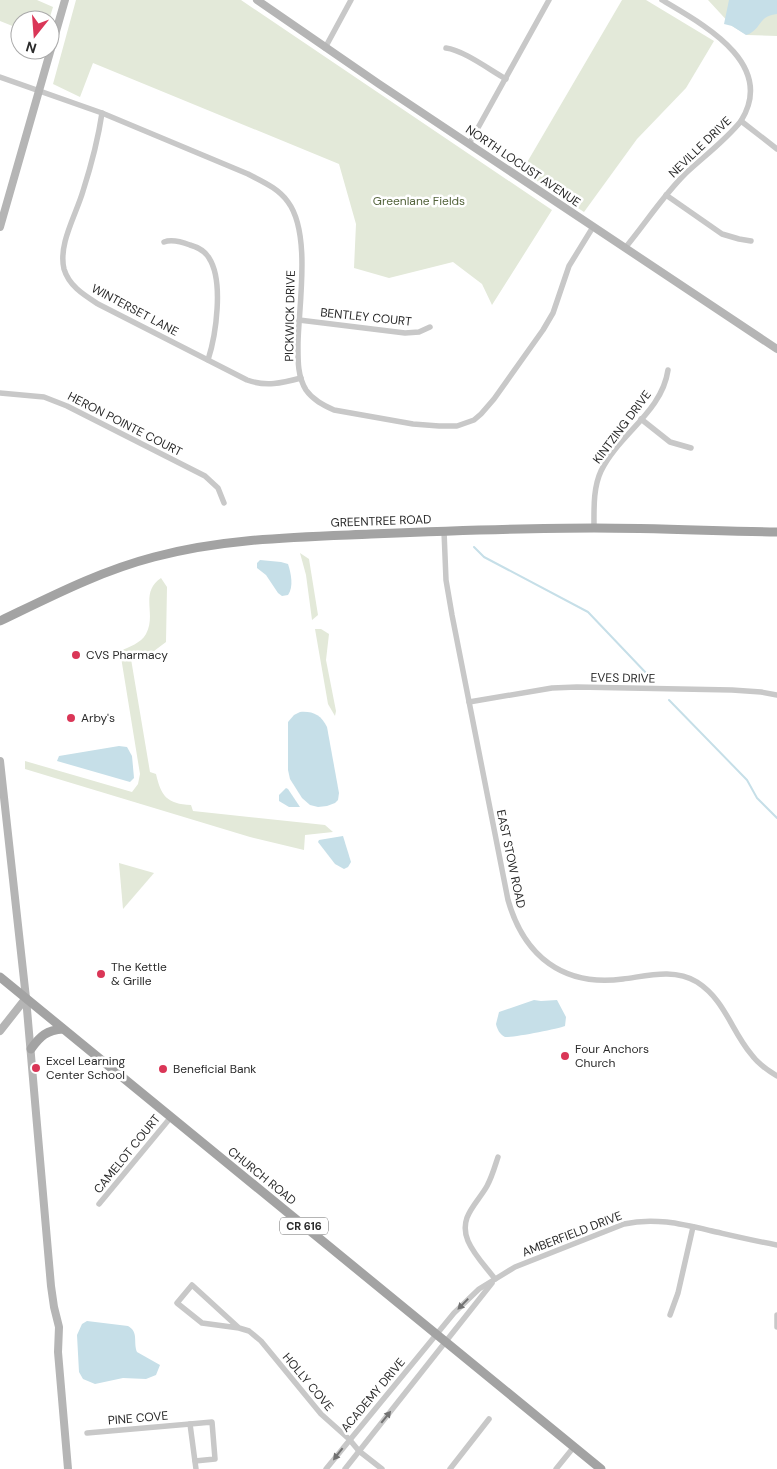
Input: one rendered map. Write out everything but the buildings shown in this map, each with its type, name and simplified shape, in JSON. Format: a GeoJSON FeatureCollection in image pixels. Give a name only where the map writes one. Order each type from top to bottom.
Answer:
{"type":"FeatureCollection","features":[{"type":"Feature","properties":{"kind":"main road"},"geometry":{"type":"LineString","coordinates":[[0,227],[65,0]]}},
{"type":"Feature","properties":{"kind":"main road","name":"NORTH LOCUST AVENUE"},"geometry":{"type":"LineString","coordinates":[[257,0],[468,144],[777,349]]}},
{"type":"Feature","properties":{"kind":"main road","name":"GREENTREE ROAD"},"geometry":{"type":"LineString","coordinates":[[0,621],[100,575],[154,557],[229,543],[278,538],[444,531],[594,528],[777,532]]}},
{"type":"Feature","properties":{"kind":"main road"},"geometry":{"type":"LineString","coordinates":[[0,761],[31,1049],[51,1286],[59,1326],[58,1352],[68,1469]]}},
{"type":"Feature","properties":{"kind":"main road","name":"CHURCH ROAD"},"geometry":{"type":"LineString","coordinates":[[0,977],[601,1469]]}},
{"type":"Feature","properties":{"kind":"main road"},"geometry":{"type":"LineString","coordinates":[[0,1031],[26,998]]}},
{"type":"Feature","properties":{"kind":"main road"},"geometry":{"type":"LineString","coordinates":[[31,1049],[42,1035],[48,1031],[63,1029]]}},
{"type":"Feature","properties":{"kind":"street"},"geometry":{"type":"LineString","coordinates":[[325,48],[351,0]]}},
{"type":"Feature","properties":{"kind":"street"},"geometry":{"type":"LineString","coordinates":[[468,144],[549,0]]}},
{"type":"Feature","properties":{"kind":"street","name":"NEVILLE DRIVE"},"geometry":{"type":"LineString","coordinates":[[624,248],[684,175],[741,121],[750,105],[753,88],[746,62],[735,48],[720,36],[662,0]]}},
{"type":"Feature","properties":{"kind":"street"},"geometry":{"type":"LineString","coordinates":[[446,48],[453,49],[506,79]]}},
{"type":"Feature","properties":{"kind":"street","name":"PICKWICK DRIVE"},"geometry":{"type":"LineString","coordinates":[[0,77],[102,113],[248,174],[266,183],[282,195],[293,210],[300,230],[301,262],[298,357],[301,378],[306,389],[317,401],[325,406],[344,412],[413,424],[440,426],[457,426],[474,420],[491,403],[544,330],[553,313],[569,266],[593,227]]}},
{"type":"Feature","properties":{"kind":"street","name":"WINTERSET LANE"},"geometry":{"type":"LineString","coordinates":[[102,113],[88,175],[65,246],[63,262],[67,277],[77,290],[98,304],[255,383],[277,384],[301,378]]}},
{"type":"Feature","properties":{"kind":"street"},"geometry":{"type":"LineString","coordinates":[[741,121],[777,149]]}},
{"type":"Feature","properties":{"kind":"street"},"geometry":{"type":"LineString","coordinates":[[666,195],[722,234],[751,241]]}},
{"type":"Feature","properties":{"kind":"street"},"geometry":{"type":"LineString","coordinates":[[164,242],[169,240],[196,247],[208,256],[212,262],[217,294],[214,335],[208,360]]}},
{"type":"Feature","properties":{"kind":"street","name":"BENTLEY COURT"},"geometry":{"type":"LineString","coordinates":[[299,320],[405,333],[419,332],[430,327]]}},
{"type":"Feature","properties":{"kind":"street","name":"KINTZING DRIVE"},"geometry":{"type":"LineString","coordinates":[[594,528],[595,495],[602,470],[660,395],[668,370]]}},
{"type":"Feature","properties":{"kind":"street","name":"HERON POINTE COURT"},"geometry":{"type":"LineString","coordinates":[[0,393],[44,397],[67,406],[206,476],[218,488],[224,503]]}},
{"type":"Feature","properties":{"kind":"street"},"geometry":{"type":"LineString","coordinates":[[641,419],[670,442],[691,448]]}},
{"type":"Feature","properties":{"kind":"street","name":"EAST STOW ROAD"},"geometry":{"type":"LineString","coordinates":[[444,531],[448,591],[508,900],[517,926],[532,949],[541,958],[563,972],[587,980],[612,980],[672,974],[694,981],[712,994],[720,1003],[750,1054],[777,1076]]}},
{"type":"Feature","properties":{"kind":"street","name":"EVES DRIVE"},"geometry":{"type":"LineString","coordinates":[[469,702],[552,688],[577,687],[732,690],[777,695]]}},
{"type":"Feature","properties":{"kind":"street","name":"CAMELOT COURT"},"geometry":{"type":"LineString","coordinates":[[99,1204],[171,1117]]}},
{"type":"Feature","properties":{"kind":"street"},"geometry":{"type":"LineString","coordinates":[[495,1279],[472,1248],[468,1241],[465,1227],[468,1212],[487,1186],[498,1157]]}},
{"type":"Feature","properties":{"kind":"street","name":"AMBERFIELD DRIVE"},"geometry":{"type":"LineString","coordinates":[[437,1335],[472,1295],[515,1266],[624,1224],[649,1220],[674,1223],[777,1245]]}},
{"type":"Feature","properties":{"kind":"street"},"geometry":{"type":"LineString","coordinates":[[670,1315],[678,1293],[693,1227]]}},
{"type":"Feature","properties":{"kind":"street","name":"AMBERFIELD DRIVE"},"geometry":{"type":"LineString","coordinates":[[446,1343],[495,1279]]}},
{"type":"Feature","properties":{"kind":"street","name":"HOLLY COVE"},"geometry":{"type":"LineString","coordinates":[[240,1328],[192,1285],[177,1303],[202,1324],[240,1328],[249,1331],[261,1341],[321,1414],[350,1439],[359,1451],[382,1469]]}},
{"type":"Feature","properties":{"kind":"street"},"geometry":{"type":"LineString","coordinates":[[777,1315],[777,1327]]}},
{"type":"Feature","properties":{"kind":"street","name":"ACADEMY DRIVE"},"geometry":{"type":"LineString","coordinates":[[326,1469],[437,1335]]}},
{"type":"Feature","properties":{"kind":"street","name":"ACADEMY DRIVE"},"geometry":{"type":"LineString","coordinates":[[345,1469],[446,1343]]}},
{"type":"Feature","properties":{"kind":"street"},"geometry":{"type":"LineString","coordinates":[[450,1469],[489,1419]]}},
{"type":"Feature","properties":{"kind":"street","name":"PINE COVE"},"geometry":{"type":"LineString","coordinates":[[87,1433],[212,1422],[215,1459],[195,1461]]}},
{"type":"Feature","properties":{"kind":"street"},"geometry":{"type":"LineString","coordinates":[[190,1424],[196,1469]]}},
{"type":"Feature","properties":{"kind":"street"},"geometry":{"type":"LineString","coordinates":[[556,1469],[574,1448]]}},
{"type":"Feature","properties":{"kind":"green space"},"geometry":{"type":"Polygon","coordinates":[[[0,0],[37,0],[53,7],[52,10],[10,10],[10,25],[0,21],[0,0]]]}},
{"type":"Feature","properties":{"kind":"green space","name":"Greenlane Fields"},"geometry":{"type":"Polygon","coordinates":[[[76,0],[241,0],[552,210],[492,305],[482,284],[453,262],[389,278],[354,268],[356,224],[339,164],[93,63],[80,97],[53,84],[76,0]]]}},
{"type":"Feature","properties":{"kind":"green space"},"geometry":{"type":"Polygon","coordinates":[[[622,0],[646,0],[714,41],[686,88],[637,139],[584,212],[522,171],[622,0]]]}},
{"type":"Feature","properties":{"kind":"green space"},"geometry":{"type":"Polygon","coordinates":[[[708,0],[777,0],[777,36],[747,35],[732,26],[708,0]]]}},
{"type":"Feature","properties":{"kind":"green space"},"geometry":{"type":"Polygon","coordinates":[[[300,553],[309,559],[318,615],[312,620],[306,575],[300,553]]]}},
{"type":"Feature","properties":{"kind":"green space"},"geometry":{"type":"Polygon","coordinates":[[[161,578],[167,587],[166,642],[154,651],[131,659],[150,772],[156,774],[160,788],[166,797],[176,803],[191,805],[193,811],[325,825],[333,832],[305,835],[304,850],[250,837],[25,769],[25,761],[132,792],[138,784],[140,774],[120,651],[138,642],[146,634],[150,619],[149,597],[154,584],[161,578]]]}},
{"type":"Feature","properties":{"kind":"green space"},"geometry":{"type":"Polygon","coordinates":[[[315,629],[321,629],[329,634],[326,660],[336,711],[335,716],[328,704],[315,629]]]}},
{"type":"Feature","properties":{"kind":"green space"},"geometry":{"type":"Polygon","coordinates":[[[119,863],[154,873],[123,909],[119,863]]]}},
{"type":"Feature","properties":{"kind":"water"},"geometry":{"type":"Polygon","coordinates":[[[729,0],[777,0],[777,14],[766,17],[755,30],[746,35],[732,26],[724,24],[729,0]]]}},
{"type":"Feature","properties":{"kind":"water"},"geometry":{"type":"Polygon","coordinates":[[[260,560],[288,564],[291,584],[288,595],[282,596],[278,593],[266,575],[257,568],[257,563],[260,560]]]}},
{"type":"Feature","properties":{"kind":"water"},"geometry":{"type":"Polygon","coordinates":[[[300,712],[309,712],[316,715],[322,719],[327,727],[339,793],[338,800],[327,806],[318,807],[310,805],[302,798],[290,779],[288,770],[288,722],[294,715],[300,712]]]}},
{"type":"Feature","properties":{"kind":"water"},"geometry":{"type":"Polygon","coordinates":[[[119,746],[127,747],[132,756],[134,778],[130,782],[57,761],[59,756],[119,746]]]}},
{"type":"Feature","properties":{"kind":"water"},"geometry":{"type":"Polygon","coordinates":[[[286,788],[300,807],[289,807],[279,801],[279,795],[286,788]]]}},
{"type":"Feature","properties":{"kind":"water"},"geometry":{"type":"Polygon","coordinates":[[[343,836],[351,862],[344,869],[335,864],[318,842],[319,840],[343,836]]]}},
{"type":"Feature","properties":{"kind":"water"},"geometry":{"type":"Polygon","coordinates":[[[534,1000],[557,1000],[566,1017],[565,1026],[516,1036],[505,1037],[502,1035],[496,1024],[499,1012],[534,1000]]]}},
{"type":"Feature","properties":{"kind":"water"},"geometry":{"type":"Polygon","coordinates":[[[87,1321],[128,1326],[131,1328],[135,1334],[137,1352],[160,1365],[156,1375],[146,1379],[123,1378],[95,1384],[83,1379],[79,1372],[77,1335],[82,1324],[87,1321]]]}},
{"type":"Feature","properties":{"kind":"waterway"},"geometry":{"type":"LineString","coordinates":[[474,547],[484,557],[588,612],[647,674]]}},
{"type":"Feature","properties":{"kind":"waterway"},"geometry":{"type":"LineString","coordinates":[[669,700],[747,780],[757,798],[777,818]]}},
{"type":"Feature","properties":{"kind":"place","name":"CVS Pharmacy"},"geometry":{"type":"Point","coordinates":[76,655]}},
{"type":"Feature","properties":{"kind":"place","name":"Arby's"},"geometry":{"type":"Point","coordinates":[71,718]}},
{"type":"Feature","properties":{"kind":"place","name":"The Kettle & Grille"},"geometry":{"type":"Point","coordinates":[101,974]}},
{"type":"Feature","properties":{"kind":"place","name":"Four Anchors Church"},"geometry":{"type":"Point","coordinates":[565,1056]}},
{"type":"Feature","properties":{"kind":"place","name":"Excel Learning Center School"},"geometry":{"type":"Point","coordinates":[36,1068]}},
{"type":"Feature","properties":{"kind":"place","name":"Beneficial Bank"},"geometry":{"type":"Point","coordinates":[163,1069]}}]}
